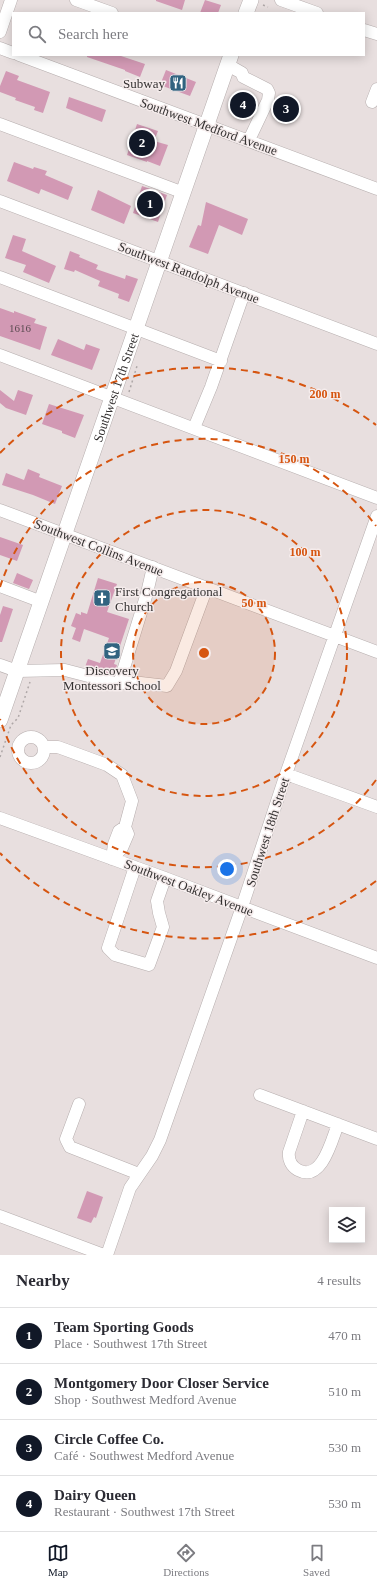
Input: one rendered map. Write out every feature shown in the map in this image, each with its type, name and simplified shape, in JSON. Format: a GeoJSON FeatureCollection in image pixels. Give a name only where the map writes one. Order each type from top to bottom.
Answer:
{"type":"FeatureCollection","features":[{"type":"Feature","properties":{"kind":"main road"},"geometry":{"type":"LineString","coordinates":[[246,12],[251,0]]}},
{"type":"Feature","properties":{"kind":"main road","name":"Southwest 17th Street"},"geometry":{"type":"LineString","coordinates":[[0,720],[161,262],[230,58]]}},
{"type":"Feature","properties":{"kind":"street"},"geometry":{"type":"LineString","coordinates":[[0,32],[11,0]]}},
{"type":"Feature","properties":{"kind":"street"},"geometry":{"type":"LineString","coordinates":[[76,0],[109,12]]}},
{"type":"Feature","properties":{"kind":"street"},"geometry":{"type":"LineString","coordinates":[[281,0],[314,12]]}},
{"type":"Feature","properties":{"kind":"street"},"geometry":{"type":"LineString","coordinates":[[365,30],[377,34]]}},
{"type":"Feature","properties":{"kind":"street"},"geometry":{"type":"LineString","coordinates":[[0,48],[12,52]]}},
{"type":"Feature","properties":{"kind":"street","name":"Southwest Medford Avenue"},"geometry":{"type":"LineString","coordinates":[[22,56],[377,189]]}},
{"type":"Feature","properties":{"kind":"street"},"geometry":{"type":"LineString","coordinates":[[230,58],[244,77],[267,89],[269,93],[268,100],[249,140]]}},
{"type":"Feature","properties":{"kind":"street"},"geometry":{"type":"LineString","coordinates":[[372,102],[377,89]]}},
{"type":"Feature","properties":{"kind":"street"},"geometry":{"type":"LineString","coordinates":[[0,124],[184,193]]}},
{"type":"Feature","properties":{"kind":"street","name":"Southwest Randolph Avenue"},"geometry":{"type":"LineString","coordinates":[[0,201],[377,344]]}},
{"type":"Feature","properties":{"kind":"street"},"geometry":{"type":"LineString","coordinates":[[0,277],[220,361]]}},
{"type":"Feature","properties":{"kind":"street"},"geometry":{"type":"LineString","coordinates":[[194,428],[244,293]]}},
{"type":"Feature","properties":{"kind":"street"},"geometry":{"type":"LineString","coordinates":[[0,355],[377,498]]}},
{"type":"Feature","properties":{"kind":"street","name":"Southwest Collins Avenue"},"geometry":{"type":"LineString","coordinates":[[0,510],[377,652]]}},
{"type":"Feature","properties":{"kind":"street","name":"Southwest 18th Street"},"geometry":{"type":"LineString","coordinates":[[106,1255],[130,1188],[152,1156],[160,1140],[242,908],[286,774],[377,516]]}},
{"type":"Feature","properties":{"kind":"street"},"geometry":{"type":"LineString","coordinates":[[119,684],[147,593],[153,567]]}},
{"type":"Feature","properties":{"kind":"street"},"geometry":{"type":"LineString","coordinates":[[0,586],[42,602]]}},
{"type":"Feature","properties":{"kind":"street"},"geometry":{"type":"LineString","coordinates":[[0,665],[17,671],[65,670],[119,684],[132,682],[167,686],[176,671],[207,587]]}},
{"type":"Feature","properties":{"kind":"street"},"geometry":{"type":"LineString","coordinates":[[44,747],[58,747],[107,764],[122,775],[132,801],[124,827],[128,834],[122,848],[112,859]]}},
{"type":"Feature","properties":{"kind":"street"},"geometry":{"type":"LineString","coordinates":[[286,774],[377,807]]}},
{"type":"Feature","properties":{"kind":"street","name":"Southwest Oakley Avenue"},"geometry":{"type":"LineString","coordinates":[[0,818],[377,958]]}},
{"type":"Feature","properties":{"kind":"street"},"geometry":{"type":"LineString","coordinates":[[135,867],[108,948],[115,955],[149,965],[163,927],[158,913],[157,901],[165,878]]}},
{"type":"Feature","properties":{"kind":"street"},"geometry":{"type":"LineString","coordinates":[[260,1095],[377,1139]]}},
{"type":"Feature","properties":{"kind":"street"},"geometry":{"type":"LineString","coordinates":[[79,1104],[66,1139],[70,1147],[139,1174]]}},
{"type":"Feature","properties":{"kind":"street"},"geometry":{"type":"LineString","coordinates":[[303,1111],[288,1157],[293,1167],[303,1172],[314,1171],[322,1164],[338,1124]]}},
{"type":"Feature","properties":{"kind":"street"},"geometry":{"type":"LineString","coordinates":[[0,1216],[106,1255]]}},
{"type":"Feature","properties":{"kind":"building"},"geometry":{"type":"Polygon","coordinates":[[[156,0],[185,0],[182,10],[156,0]]]}},
{"type":"Feature","properties":{"kind":"building"},"geometry":{"type":"Polygon","coordinates":[[[205,0],[221,5],[218,12],[200,12],[205,0]]]}},
{"type":"Feature","properties":{"kind":"building"},"geometry":{"type":"Polygon","coordinates":[[[121,56],[145,64],[140,77],[125,70],[87,57],[121,56]]]}},
{"type":"Feature","properties":{"kind":"building","name":"Subway"},"geometry":{"type":"Polygon","coordinates":[[[166,70],[196,82],[190,96],[160,85],[166,70]]]}},
{"type":"Feature","properties":{"kind":"building"},"geometry":{"type":"Polygon","coordinates":[[[6,71],[19,76],[17,80],[50,92],[43,113],[34,110],[35,107],[15,100],[16,98],[0,92],[0,86],[6,71]]]}},
{"type":"Feature","properties":{"kind":"building"},"geometry":{"type":"Polygon","coordinates":[[[69,97],[106,110],[102,122],[66,108],[69,97]]]}},
{"type":"Feature","properties":{"kind":"building"},"geometry":{"type":"Polygon","coordinates":[[[137,124],[158,131],[154,141],[168,145],[160,166],[127,155],[137,124]]]}},
{"type":"Feature","properties":{"kind":"building"},"geometry":{"type":"Polygon","coordinates":[[[14,162],[33,169],[34,167],[47,171],[45,175],[73,187],[68,200],[41,189],[39,194],[7,181],[14,162]]]}},
{"type":"Feature","properties":{"kind":"building"},"geometry":{"type":"Polygon","coordinates":[[[142,186],[167,195],[158,222],[133,213],[142,186]]]}},
{"type":"Feature","properties":{"kind":"building"},"geometry":{"type":"Polygon","coordinates":[[[98,190],[131,206],[124,224],[91,210],[98,190]]]}},
{"type":"Feature","properties":{"kind":"building"},"geometry":{"type":"Polygon","coordinates":[[[206,202],[248,219],[242,235],[219,225],[208,254],[189,247],[198,225],[201,226],[206,202]]]}},
{"type":"Feature","properties":{"kind":"building"},"geometry":{"type":"Polygon","coordinates":[[[13,235],[26,239],[22,251],[56,266],[49,283],[23,272],[26,265],[5,258],[13,235]]]}},
{"type":"Feature","properties":{"kind":"building"},"geometry":{"type":"Polygon","coordinates":[[[70,251],[80,255],[79,257],[98,265],[96,269],[125,279],[126,275],[138,279],[129,302],[118,298],[119,294],[98,286],[100,281],[75,270],[74,272],[64,269],[70,251]]]}},
{"type":"Feature","properties":{"kind":"building"},"geometry":{"type":"Polygon","coordinates":[[[0,308],[14,313],[14,311],[36,319],[34,323],[47,327],[40,350],[0,336],[0,308]]]}},
{"type":"Feature","properties":{"kind":"building"},"geometry":{"type":"Polygon","coordinates":[[[58,339],[84,350],[86,344],[100,349],[92,370],[51,355],[58,339]]]}},
{"type":"Feature","properties":{"kind":"building"},"geometry":{"type":"Polygon","coordinates":[[[0,390],[14,401],[18,390],[33,395],[26,415],[6,408],[0,403],[0,390]]]}},
{"type":"Feature","properties":{"kind":"building"},"geometry":{"type":"Polygon","coordinates":[[[49,404],[84,415],[75,438],[62,433],[62,431],[42,424],[49,404]]]}},
{"type":"Feature","properties":{"kind":"building"},"geometry":{"type":"Polygon","coordinates":[[[28,469],[40,474],[39,477],[62,486],[55,504],[2,485],[6,473],[24,480],[28,469]]]}},
{"type":"Feature","properties":{"kind":"building"},"geometry":{"type":"Polygon","coordinates":[[[0,537],[23,545],[17,561],[0,555],[0,537]]]}},
{"type":"Feature","properties":{"kind":"building"},"geometry":{"type":"Polygon","coordinates":[[[17,573],[33,580],[29,589],[13,583],[17,573]]]}},
{"type":"Feature","properties":{"kind":"building"},"geometry":{"type":"Polygon","coordinates":[[[98,578],[117,584],[107,612],[129,619],[114,664],[117,665],[114,675],[85,667],[88,659],[100,663],[109,638],[84,629],[80,642],[72,639],[76,628],[71,626],[76,613],[81,615],[81,612],[87,614],[98,578]]]}},
{"type":"Feature","properties":{"kind":"building"},"geometry":{"type":"Polygon","coordinates":[[[3,606],[13,609],[2,642],[0,642],[0,615],[3,606]]]}},
{"type":"Feature","properties":{"kind":"building"},"geometry":{"type":"Polygon","coordinates":[[[87,1191],[103,1197],[96,1218],[94,1217],[91,1223],[77,1218],[87,1191]]]}},
{"type":"Feature","properties":{"kind":"place","name":"Subway"},"geometry":{"type":"Point","coordinates":[178,83]}},
{"type":"Feature","properties":{"kind":"place","name":"Dairy Queen"},"geometry":{"type":"Point","coordinates":[243,105]}},
{"type":"Feature","properties":{"kind":"place","name":"Circle Coffee Co."},"geometry":{"type":"Point","coordinates":[286,109]}},
{"type":"Feature","properties":{"kind":"place","name":"Montgomery Door Closer Service"},"geometry":{"type":"Point","coordinates":[142,143]}},
{"type":"Feature","properties":{"kind":"place","name":"Team Sporting Goods"},"geometry":{"type":"Point","coordinates":[150,204]}},
{"type":"Feature","properties":{"kind":"place","name":"First Congregational Church"},"geometry":{"type":"Point","coordinates":[102,598]}},
{"type":"Feature","properties":{"kind":"place","name":"Discovery Montessori School"},"geometry":{"type":"Point","coordinates":[112,651]}}]}
